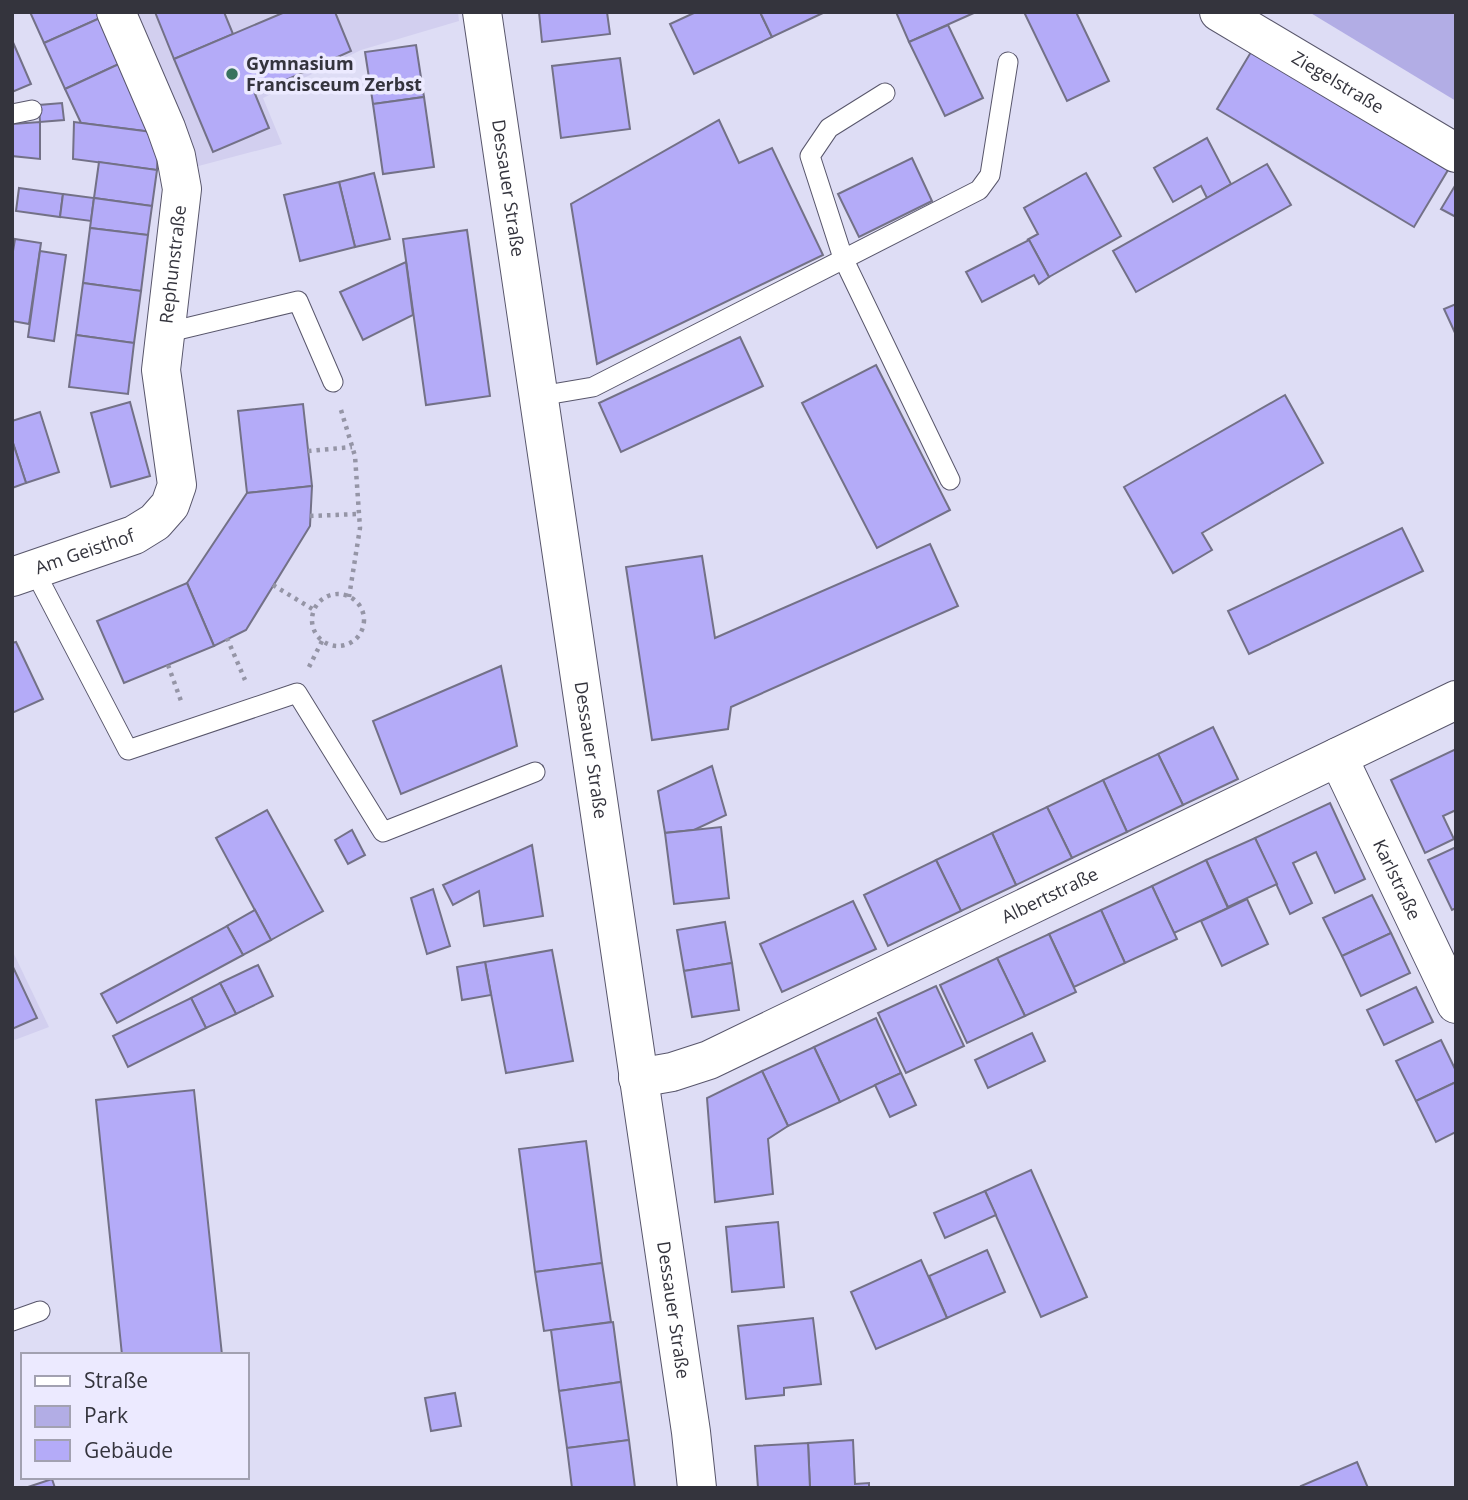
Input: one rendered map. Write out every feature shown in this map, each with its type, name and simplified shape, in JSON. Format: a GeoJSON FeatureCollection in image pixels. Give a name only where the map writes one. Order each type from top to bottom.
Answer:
{"type":"FeatureCollection","features":[{"type":"Feature","properties":{"kind":"street","name":"Rephunstraße"},"geometry":{"type":"LineString","coordinates":[[116,12],[166,128],[176,156],[182,189],[161,370],[177,485],[170,505],[155,522]]}},
{"type":"Feature","properties":{"kind":"street","name":"Dessauer Straße"},"geometry":{"type":"LineString","coordinates":[[482,12],[697,1488]]}},
{"type":"Feature","properties":{"kind":"street","name":"Ziegelstraße"},"geometry":{"type":"LineString","coordinates":[[1219,12],[1456,153]]}},
{"type":"Feature","properties":{"kind":"street","name":"Am Geisthof"},"geometry":{"type":"LineString","coordinates":[[23,574],[134,535],[155,522]]}},
{"type":"Feature","properties":{"kind":"street","name":"Albertstraße"},"geometry":{"type":"LineString","coordinates":[[638,1078],[672,1072],[709,1060],[1456,700]]}},
{"type":"Feature","properties":{"kind":"street","name":"Karlstraße"},"geometry":{"type":"LineString","coordinates":[[1338,757],[1456,1004]]}},
{"type":"Feature","properties":{"kind":"lane"},"geometry":{"type":"LineString","coordinates":[[540,396],[593,387],[979,190],[990,175],[1008,62]]}},
{"type":"Feature","properties":{"kind":"lane"},"geometry":{"type":"LineString","coordinates":[[885,93],[829,128],[810,156],[844,258],[950,480]]}},
{"type":"Feature","properties":{"kind":"lane"},"geometry":{"type":"LineString","coordinates":[[165,333],[298,301],[333,382]]}},
{"type":"Feature","properties":{"kind":"lane"},"geometry":{"type":"LineString","coordinates":[[23,574],[128,750],[297,693],[383,832],[535,772]]}},
{"type":"Feature","properties":{"kind":"lane"},"geometry":{"type":"LineString","coordinates":[[12,1321],[40,1311]]}},
{"type":"Feature","properties":{"kind":"path"},"geometry":{"type":"LineString","coordinates":[[333,382],[355,456],[360,528],[349,597]]}},
{"type":"Feature","properties":{"kind":"path"},"geometry":{"type":"LineString","coordinates":[[308,450],[352,447]]}},
{"type":"Feature","properties":{"kind":"path"},"geometry":{"type":"LineString","coordinates":[[310,516],[358,514]]}},
{"type":"Feature","properties":{"kind":"path"},"geometry":{"type":"LineString","coordinates":[[273,585],[314,610]]}},
{"type":"Feature","properties":{"kind":"path"},"geometry":{"type":"LineString","coordinates":[[333,595],[349,597],[361,609],[364,626],[355,640],[347,645],[338,646],[322,641],[313,627],[314,610],[325,598],[333,595]]}},
{"type":"Feature","properties":{"kind":"path"},"geometry":{"type":"LineString","coordinates":[[227,638],[256,706]]}},
{"type":"Feature","properties":{"kind":"path"},"geometry":{"type":"LineString","coordinates":[[168,665],[191,729]]}},
{"type":"Feature","properties":{"kind":"shaded area","name":"Gymnasium Francisceum Zerbst"},"geometry":{"type":"Polygon","coordinates":[[[127,12],[458,12],[459,21],[361,50],[263,98],[282,144],[191,168],[127,12]]]}},
{"type":"Feature","properties":{"kind":"shaded area"},"geometry":{"type":"Polygon","coordinates":[[[12,950],[49,1027],[12,1041],[12,950]]]}},
{"type":"Feature","properties":{"kind":"green space"},"geometry":{"type":"Polygon","coordinates":[[[1309,12],[1456,12],[1456,101],[1309,12]]]}},
{"type":"Feature","properties":{"kind":"building"},"geometry":{"type":"Polygon","coordinates":[[[30,12],[98,12],[100,18],[44,43],[30,12]]]}},
{"type":"Feature","properties":{"kind":"building"},"geometry":{"type":"Polygon","coordinates":[[[155,12],[224,12],[233,34],[174,59],[155,12]]]}},
{"type":"Feature","properties":{"kind":"building"},"geometry":{"type":"Polygon","coordinates":[[[285,12],[335,12],[351,51],[255,94],[269,128],[213,152],[174,59],[285,12]]]}},
{"type":"Feature","properties":{"kind":"building"},"geometry":{"type":"Polygon","coordinates":[[[539,12],[607,12],[610,34],[542,42],[539,12]]]}},
{"type":"Feature","properties":{"kind":"building"},"geometry":{"type":"Polygon","coordinates":[[[696,12],[760,12],[772,37],[694,74],[670,24],[696,12]]]}},
{"type":"Feature","properties":{"kind":"building"},"geometry":{"type":"Polygon","coordinates":[[[760,12],[825,12],[772,37],[760,12]]]}},
{"type":"Feature","properties":{"kind":"building"},"geometry":{"type":"Polygon","coordinates":[[[896,12],[976,12],[909,42],[896,12]]]}},
{"type":"Feature","properties":{"kind":"building"},"geometry":{"type":"Polygon","coordinates":[[[1024,12],[1076,12],[1109,81],[1067,101],[1024,12]]]}},
{"type":"Feature","properties":{"kind":"building"},"geometry":{"type":"Polygon","coordinates":[[[100,18],[121,63],[65,89],[44,43],[100,18]]]}},
{"type":"Feature","properties":{"kind":"building"},"geometry":{"type":"Polygon","coordinates":[[[948,25],[983,98],[945,116],[909,42],[948,25]]]}},
{"type":"Feature","properties":{"kind":"building"},"geometry":{"type":"Polygon","coordinates":[[[12,40],[31,84],[12,92],[12,40]]]}},
{"type":"Feature","properties":{"kind":"building"},"geometry":{"type":"Polygon","coordinates":[[[416,45],[424,97],[373,104],[365,52],[416,45]]]}},
{"type":"Feature","properties":{"kind":"building"},"geometry":{"type":"Polygon","coordinates":[[[1251,52],[1448,170],[1414,227],[1217,109],[1251,52]]]}},
{"type":"Feature","properties":{"kind":"building"},"geometry":{"type":"Polygon","coordinates":[[[620,58],[630,129],[561,138],[552,66],[620,58]]]}},
{"type":"Feature","properties":{"kind":"building"},"geometry":{"type":"Polygon","coordinates":[[[121,63],[152,132],[81,123],[65,89],[121,63]]]}},
{"type":"Feature","properties":{"kind":"building"},"geometry":{"type":"Polygon","coordinates":[[[424,97],[434,167],[383,174],[373,104],[424,97]]]}},
{"type":"Feature","properties":{"kind":"building"},"geometry":{"type":"Polygon","coordinates":[[[62,103],[64,120],[40,122],[39,105],[62,103]]]}},
{"type":"Feature","properties":{"kind":"building"},"geometry":{"type":"Polygon","coordinates":[[[719,120],[739,163],[772,148],[823,255],[597,364],[571,204],[719,120]]]}},
{"type":"Feature","properties":{"kind":"building"},"geometry":{"type":"Polygon","coordinates":[[[40,122],[40,159],[12,156],[12,124],[40,122]]]}},
{"type":"Feature","properties":{"kind":"building"},"geometry":{"type":"Polygon","coordinates":[[[74,122],[152,132],[158,144],[157,170],[73,159],[74,122]]]}},
{"type":"Feature","properties":{"kind":"building"},"geometry":{"type":"Polygon","coordinates":[[[1207,138],[1231,184],[1207,198],[1201,186],[1173,202],[1154,168],[1207,138]]]}},
{"type":"Feature","properties":{"kind":"building"},"geometry":{"type":"Polygon","coordinates":[[[912,158],[932,201],[859,237],[838,194],[912,158]]]}},
{"type":"Feature","properties":{"kind":"building"},"geometry":{"type":"Polygon","coordinates":[[[99,162],[157,170],[152,206],[94,198],[99,162]]]}},
{"type":"Feature","properties":{"kind":"building"},"geometry":{"type":"Polygon","coordinates":[[[1267,164],[1291,205],[1136,292],[1113,251],[1267,164]]]}},
{"type":"Feature","properties":{"kind":"building"},"geometry":{"type":"Polygon","coordinates":[[[374,173],[390,239],[355,247],[339,182],[374,173]]]}},
{"type":"Feature","properties":{"kind":"building"},"geometry":{"type":"Polygon","coordinates":[[[1086,173],[1121,236],[1049,277],[1027,240],[1038,234],[1024,208],[1086,173]]]}},
{"type":"Feature","properties":{"kind":"building"},"geometry":{"type":"Polygon","coordinates":[[[339,182],[355,247],[300,261],[284,195],[339,182]]]}},
{"type":"Feature","properties":{"kind":"building"},"geometry":{"type":"Polygon","coordinates":[[[1456,184],[1456,217],[1441,209],[1456,184]]]}},
{"type":"Feature","properties":{"kind":"building"},"geometry":{"type":"Polygon","coordinates":[[[19,188],[63,194],[60,217],[16,211],[19,188]]]}},
{"type":"Feature","properties":{"kind":"building"},"geometry":{"type":"Polygon","coordinates":[[[63,194],[94,198],[91,221],[60,217],[63,194]]]}},
{"type":"Feature","properties":{"kind":"building"},"geometry":{"type":"Polygon","coordinates":[[[94,198],[152,206],[148,235],[90,228],[94,198]]]}},
{"type":"Feature","properties":{"kind":"building"},"geometry":{"type":"Polygon","coordinates":[[[90,228],[148,235],[141,291],[83,283],[90,228]]]}},
{"type":"Feature","properties":{"kind":"building"},"geometry":{"type":"Polygon","coordinates":[[[467,230],[490,396],[426,405],[403,239],[467,230]]]}},
{"type":"Feature","properties":{"kind":"building"},"geometry":{"type":"Polygon","coordinates":[[[15,239],[41,243],[29,324],[12,321],[12,257],[15,239]]]}},
{"type":"Feature","properties":{"kind":"building"},"geometry":{"type":"Polygon","coordinates":[[[1029,240],[1049,277],[1039,284],[1034,275],[982,302],[966,272],[1029,240]]]}},
{"type":"Feature","properties":{"kind":"building"},"geometry":{"type":"Polygon","coordinates":[[[40,251],[66,255],[54,341],[28,337],[40,251]]]}},
{"type":"Feature","properties":{"kind":"building"},"geometry":{"type":"Polygon","coordinates":[[[406,262],[413,315],[363,340],[340,292],[406,262]]]}},
{"type":"Feature","properties":{"kind":"building"},"geometry":{"type":"Polygon","coordinates":[[[83,283],[141,291],[134,343],[76,335],[83,283]]]}},
{"type":"Feature","properties":{"kind":"building"},"geometry":{"type":"Polygon","coordinates":[[[1456,304],[1456,335],[1444,309],[1456,304]]]}},
{"type":"Feature","properties":{"kind":"building"},"geometry":{"type":"Polygon","coordinates":[[[76,335],[134,343],[128,394],[69,387],[76,335]]]}},
{"type":"Feature","properties":{"kind":"building"},"geometry":{"type":"Polygon","coordinates":[[[740,337],[763,386],[621,452],[599,403],[740,337]]]}},
{"type":"Feature","properties":{"kind":"building"},"geometry":{"type":"Polygon","coordinates":[[[876,365],[950,510],[877,548],[802,403],[876,365]]]}},
{"type":"Feature","properties":{"kind":"building"},"geometry":{"type":"Polygon","coordinates":[[[1285,395],[1323,463],[1202,533],[1212,550],[1173,573],[1124,487],[1285,395]]]}},
{"type":"Feature","properties":{"kind":"building"},"geometry":{"type":"Polygon","coordinates":[[[130,402],[150,476],[111,487],[91,413],[130,402]]]}},
{"type":"Feature","properties":{"kind":"building"},"geometry":{"type":"Polygon","coordinates":[[[303,404],[312,486],[247,493],[238,411],[303,404]]]}},
{"type":"Feature","properties":{"kind":"building"},"geometry":{"type":"Polygon","coordinates":[[[40,412],[59,472],[26,483],[12,440],[12,421],[40,412]]]}},
{"type":"Feature","properties":{"kind":"building"},"geometry":{"type":"Polygon","coordinates":[[[12,440],[26,483],[12,488],[12,440]]]}},
{"type":"Feature","properties":{"kind":"building"},"geometry":{"type":"Polygon","coordinates":[[[312,486],[310,526],[246,630],[214,646],[187,583],[247,493],[312,486]]]}},
{"type":"Feature","properties":{"kind":"building"},"geometry":{"type":"Polygon","coordinates":[[[1402,528],[1423,571],[1249,654],[1228,611],[1402,528]]]}},
{"type":"Feature","properties":{"kind":"building"},"geometry":{"type":"Polygon","coordinates":[[[930,544],[958,606],[731,707],[728,729],[652,740],[626,567],[702,556],[715,638],[930,544]]]}},
{"type":"Feature","properties":{"kind":"building"},"geometry":{"type":"Polygon","coordinates":[[[187,583],[214,646],[124,683],[97,621],[187,583]]]}},
{"type":"Feature","properties":{"kind":"building"},"geometry":{"type":"Polygon","coordinates":[[[16,642],[43,699],[12,713],[12,643],[16,642]]]}},
{"type":"Feature","properties":{"kind":"building"},"geometry":{"type":"Polygon","coordinates":[[[501,666],[517,746],[401,794],[373,721],[501,666]]]}},
{"type":"Feature","properties":{"kind":"building"},"geometry":{"type":"Polygon","coordinates":[[[1213,727],[1238,779],[1183,805],[1158,754],[1213,727]]]}},
{"type":"Feature","properties":{"kind":"building"},"geometry":{"type":"Polygon","coordinates":[[[1456,749],[1456,810],[1443,816],[1454,839],[1425,853],[1391,780],[1456,749]]]}},
{"type":"Feature","properties":{"kind":"building"},"geometry":{"type":"Polygon","coordinates":[[[1158,754],[1183,805],[1127,832],[1103,780],[1158,754]]]}},
{"type":"Feature","properties":{"kind":"building"},"geometry":{"type":"Polygon","coordinates":[[[712,766],[726,815],[694,830],[665,833],[658,791],[712,766]]]}},
{"type":"Feature","properties":{"kind":"building"},"geometry":{"type":"Polygon","coordinates":[[[1103,780],[1127,832],[1072,858],[1047,807],[1103,780]]]}},
{"type":"Feature","properties":{"kind":"building"},"geometry":{"type":"Polygon","coordinates":[[[1330,803],[1365,879],[1335,893],[1316,852],[1293,863],[1312,903],[1290,914],[1255,838],[1330,803]]]}},
{"type":"Feature","properties":{"kind":"building"},"geometry":{"type":"Polygon","coordinates":[[[1047,807],[1072,858],[1016,885],[992,833],[1047,807]]]}},
{"type":"Feature","properties":{"kind":"building"},"geometry":{"type":"Polygon","coordinates":[[[267,810],[323,911],[271,940],[216,838],[267,810]]]}},
{"type":"Feature","properties":{"kind":"building"},"geometry":{"type":"Polygon","coordinates":[[[721,827],[729,898],[674,904],[665,833],[721,827]]]}},
{"type":"Feature","properties":{"kind":"building"},"geometry":{"type":"Polygon","coordinates":[[[352,830],[365,855],[348,864],[335,840],[352,830]]]}},
{"type":"Feature","properties":{"kind":"building"},"geometry":{"type":"Polygon","coordinates":[[[992,833],[1016,885],[961,911],[936,860],[992,833]]]}},
{"type":"Feature","properties":{"kind":"building"},"geometry":{"type":"Polygon","coordinates":[[[1255,838],[1277,884],[1228,907],[1206,860],[1255,838]]]}},
{"type":"Feature","properties":{"kind":"building"},"geometry":{"type":"Polygon","coordinates":[[[532,845],[543,916],[484,926],[479,891],[453,905],[443,885],[532,845]]]}},
{"type":"Feature","properties":{"kind":"building"},"geometry":{"type":"Polygon","coordinates":[[[1456,847],[1456,908],[1452,910],[1428,860],[1456,847]]]}},
{"type":"Feature","properties":{"kind":"building"},"geometry":{"type":"Polygon","coordinates":[[[936,860],[961,911],[888,946],[864,895],[936,860]]]}},
{"type":"Feature","properties":{"kind":"building"},"geometry":{"type":"Polygon","coordinates":[[[1206,860],[1228,908],[1174,933],[1152,886],[1206,860]]]}},
{"type":"Feature","properties":{"kind":"building"},"geometry":{"type":"Polygon","coordinates":[[[1152,886],[1177,939],[1125,963],[1101,910],[1152,886]]]}},
{"type":"Feature","properties":{"kind":"building"},"geometry":{"type":"Polygon","coordinates":[[[433,889],[450,946],[427,954],[411,898],[433,889]]]}},
{"type":"Feature","properties":{"kind":"building"},"geometry":{"type":"Polygon","coordinates":[[[1372,895],[1391,933],[1342,956],[1323,918],[1372,895]]]}},
{"type":"Feature","properties":{"kind":"building"},"geometry":{"type":"Polygon","coordinates":[[[1247,899],[1268,944],[1222,966],[1201,921],[1247,899]]]}},
{"type":"Feature","properties":{"kind":"building"},"geometry":{"type":"Polygon","coordinates":[[[853,901],[876,949],[782,992],[760,944],[853,901]]]}},
{"type":"Feature","properties":{"kind":"building"},"geometry":{"type":"Polygon","coordinates":[[[255,910],[271,940],[243,955],[227,926],[255,910]]]}},
{"type":"Feature","properties":{"kind":"building"},"geometry":{"type":"Polygon","coordinates":[[[1101,910],[1125,963],[1074,987],[1049,934],[1101,910]]]}},
{"type":"Feature","properties":{"kind":"building"},"geometry":{"type":"Polygon","coordinates":[[[725,922],[732,963],[684,971],[677,930],[725,922]]]}},
{"type":"Feature","properties":{"kind":"building"},"geometry":{"type":"Polygon","coordinates":[[[227,926],[243,955],[117,1023],[101,994],[227,926]]]}},
{"type":"Feature","properties":{"kind":"building"},"geometry":{"type":"Polygon","coordinates":[[[1391,933],[1410,973],[1361,996],[1342,956],[1391,933]]]}},
{"type":"Feature","properties":{"kind":"building"},"geometry":{"type":"Polygon","coordinates":[[[1049,934],[1076,992],[1025,1016],[997,958],[1049,934]]]}},
{"type":"Feature","properties":{"kind":"building"},"geometry":{"type":"Polygon","coordinates":[[[552,950],[573,1061],[506,1073],[485,962],[552,950]]]}},
{"type":"Feature","properties":{"kind":"building"},"geometry":{"type":"Polygon","coordinates":[[[997,958],[1025,1016],[967,1043],[940,985],[997,958]]]}},
{"type":"Feature","properties":{"kind":"building"},"geometry":{"type":"Polygon","coordinates":[[[485,962],[491,995],[462,1000],[457,967],[485,962]]]}},
{"type":"Feature","properties":{"kind":"building"},"geometry":{"type":"Polygon","coordinates":[[[732,963],[739,1010],[692,1017],[684,971],[732,963]]]}},
{"type":"Feature","properties":{"kind":"building"},"geometry":{"type":"Polygon","coordinates":[[[12,965],[37,1018],[12,1029],[12,965]]]}},
{"type":"Feature","properties":{"kind":"building"},"geometry":{"type":"Polygon","coordinates":[[[258,965],[273,996],[236,1014],[220,983],[258,965]]]}},
{"type":"Feature","properties":{"kind":"building"},"geometry":{"type":"Polygon","coordinates":[[[220,983],[236,1014],[206,1028],[191,998],[220,983]]]}},
{"type":"Feature","properties":{"kind":"building"},"geometry":{"type":"Polygon","coordinates":[[[936,986],[964,1046],[906,1073],[878,1013],[936,986]]]}},
{"type":"Feature","properties":{"kind":"building"},"geometry":{"type":"Polygon","coordinates":[[[1416,987],[1433,1022],[1384,1045],[1367,1010],[1416,987]]]}},
{"type":"Feature","properties":{"kind":"building"},"geometry":{"type":"Polygon","coordinates":[[[191,998],[206,1028],[128,1067],[113,1036],[191,998]]]}},
{"type":"Feature","properties":{"kind":"building"},"geometry":{"type":"Polygon","coordinates":[[[876,1018],[901,1073],[840,1102],[814,1047],[876,1018]]]}},
{"type":"Feature","properties":{"kind":"building"},"geometry":{"type":"Polygon","coordinates":[[[1032,1033],[1045,1061],[988,1088],[975,1060],[1032,1033]]]}},
{"type":"Feature","properties":{"kind":"building"},"geometry":{"type":"Polygon","coordinates":[[[1441,1040],[1456,1071],[1456,1082],[1416,1101],[1396,1061],[1441,1040]]]}},
{"type":"Feature","properties":{"kind":"building"},"geometry":{"type":"Polygon","coordinates":[[[814,1047],[840,1102],[788,1126],[762,1071],[814,1047]]]}},
{"type":"Feature","properties":{"kind":"building"},"geometry":{"type":"Polygon","coordinates":[[[762,1071],[788,1126],[768,1139],[773,1194],[715,1202],[707,1098],[762,1071]]]}},
{"type":"Feature","properties":{"kind":"building"},"geometry":{"type":"Polygon","coordinates":[[[901,1073],[916,1105],[890,1117],[875,1085],[901,1073]]]}},
{"type":"Feature","properties":{"kind":"building"},"geometry":{"type":"Polygon","coordinates":[[[1456,1082],[1456,1132],[1436,1142],[1416,1101],[1456,1082]]]}},
{"type":"Feature","properties":{"kind":"building"},"geometry":{"type":"Polygon","coordinates":[[[194,1090],[222,1353],[122,1353],[96,1100],[194,1090]]]}},
{"type":"Feature","properties":{"kind":"building"},"geometry":{"type":"Polygon","coordinates":[[[586,1141],[602,1263],[535,1272],[519,1149],[586,1141]]]}},
{"type":"Feature","properties":{"kind":"building"},"geometry":{"type":"Polygon","coordinates":[[[1031,1170],[1087,1297],[1041,1317],[985,1191],[1031,1170]]]}},
{"type":"Feature","properties":{"kind":"building"},"geometry":{"type":"Polygon","coordinates":[[[985,1191],[996,1215],[945,1238],[934,1213],[985,1191]]]}},
{"type":"Feature","properties":{"kind":"building"},"geometry":{"type":"Polygon","coordinates":[[[778,1222],[784,1287],[732,1292],[726,1227],[778,1222]]]}},
{"type":"Feature","properties":{"kind":"building"},"geometry":{"type":"Polygon","coordinates":[[[987,1250],[1005,1292],[947,1318],[929,1276],[987,1250]]]}},
{"type":"Feature","properties":{"kind":"building"},"geometry":{"type":"Polygon","coordinates":[[[921,1260],[947,1318],[876,1349],[851,1292],[921,1260]]]}},
{"type":"Feature","properties":{"kind":"building"},"geometry":{"type":"Polygon","coordinates":[[[602,1263],[611,1322],[544,1331],[535,1272],[602,1263]]]}},
{"type":"Feature","properties":{"kind":"building"},"geometry":{"type":"Polygon","coordinates":[[[813,1318],[821,1384],[784,1388],[784,1395],[746,1399],[738,1326],[813,1318]]]}},
{"type":"Feature","properties":{"kind":"building"},"geometry":{"type":"Polygon","coordinates":[[[613,1322],[621,1382],[559,1391],[551,1330],[613,1322]]]}},
{"type":"Feature","properties":{"kind":"building"},"geometry":{"type":"Polygon","coordinates":[[[621,1382],[629,1440],[567,1448],[559,1391],[621,1382]]]}},
{"type":"Feature","properties":{"kind":"building"},"geometry":{"type":"Polygon","coordinates":[[[455,1393],[461,1426],[431,1431],[425,1398],[455,1393]]]}},
{"type":"Feature","properties":{"kind":"building"},"geometry":{"type":"Polygon","coordinates":[[[629,1440],[635,1488],[572,1488],[567,1448],[629,1440]]]}},
{"type":"Feature","properties":{"kind":"building"},"geometry":{"type":"Polygon","coordinates":[[[853,1440],[855,1484],[869,1483],[869,1488],[810,1488],[808,1443],[853,1440]]]}},
{"type":"Feature","properties":{"kind":"building"},"geometry":{"type":"Polygon","coordinates":[[[808,1443],[810,1488],[758,1488],[755,1446],[808,1443]]]}},
{"type":"Feature","properties":{"kind":"building"},"geometry":{"type":"Polygon","coordinates":[[[1357,1462],[1368,1488],[1301,1486],[1357,1462]]]}},
{"type":"Feature","properties":{"kind":"building"},"geometry":{"type":"Polygon","coordinates":[[[52,1479],[55,1488],[25,1488],[52,1479]]]}},
{"type":"Feature","properties":{"kind":"place","name":"Gymnasium Francisceum Zerbst"},"geometry":{"type":"Point","coordinates":[232,74]}}]}
